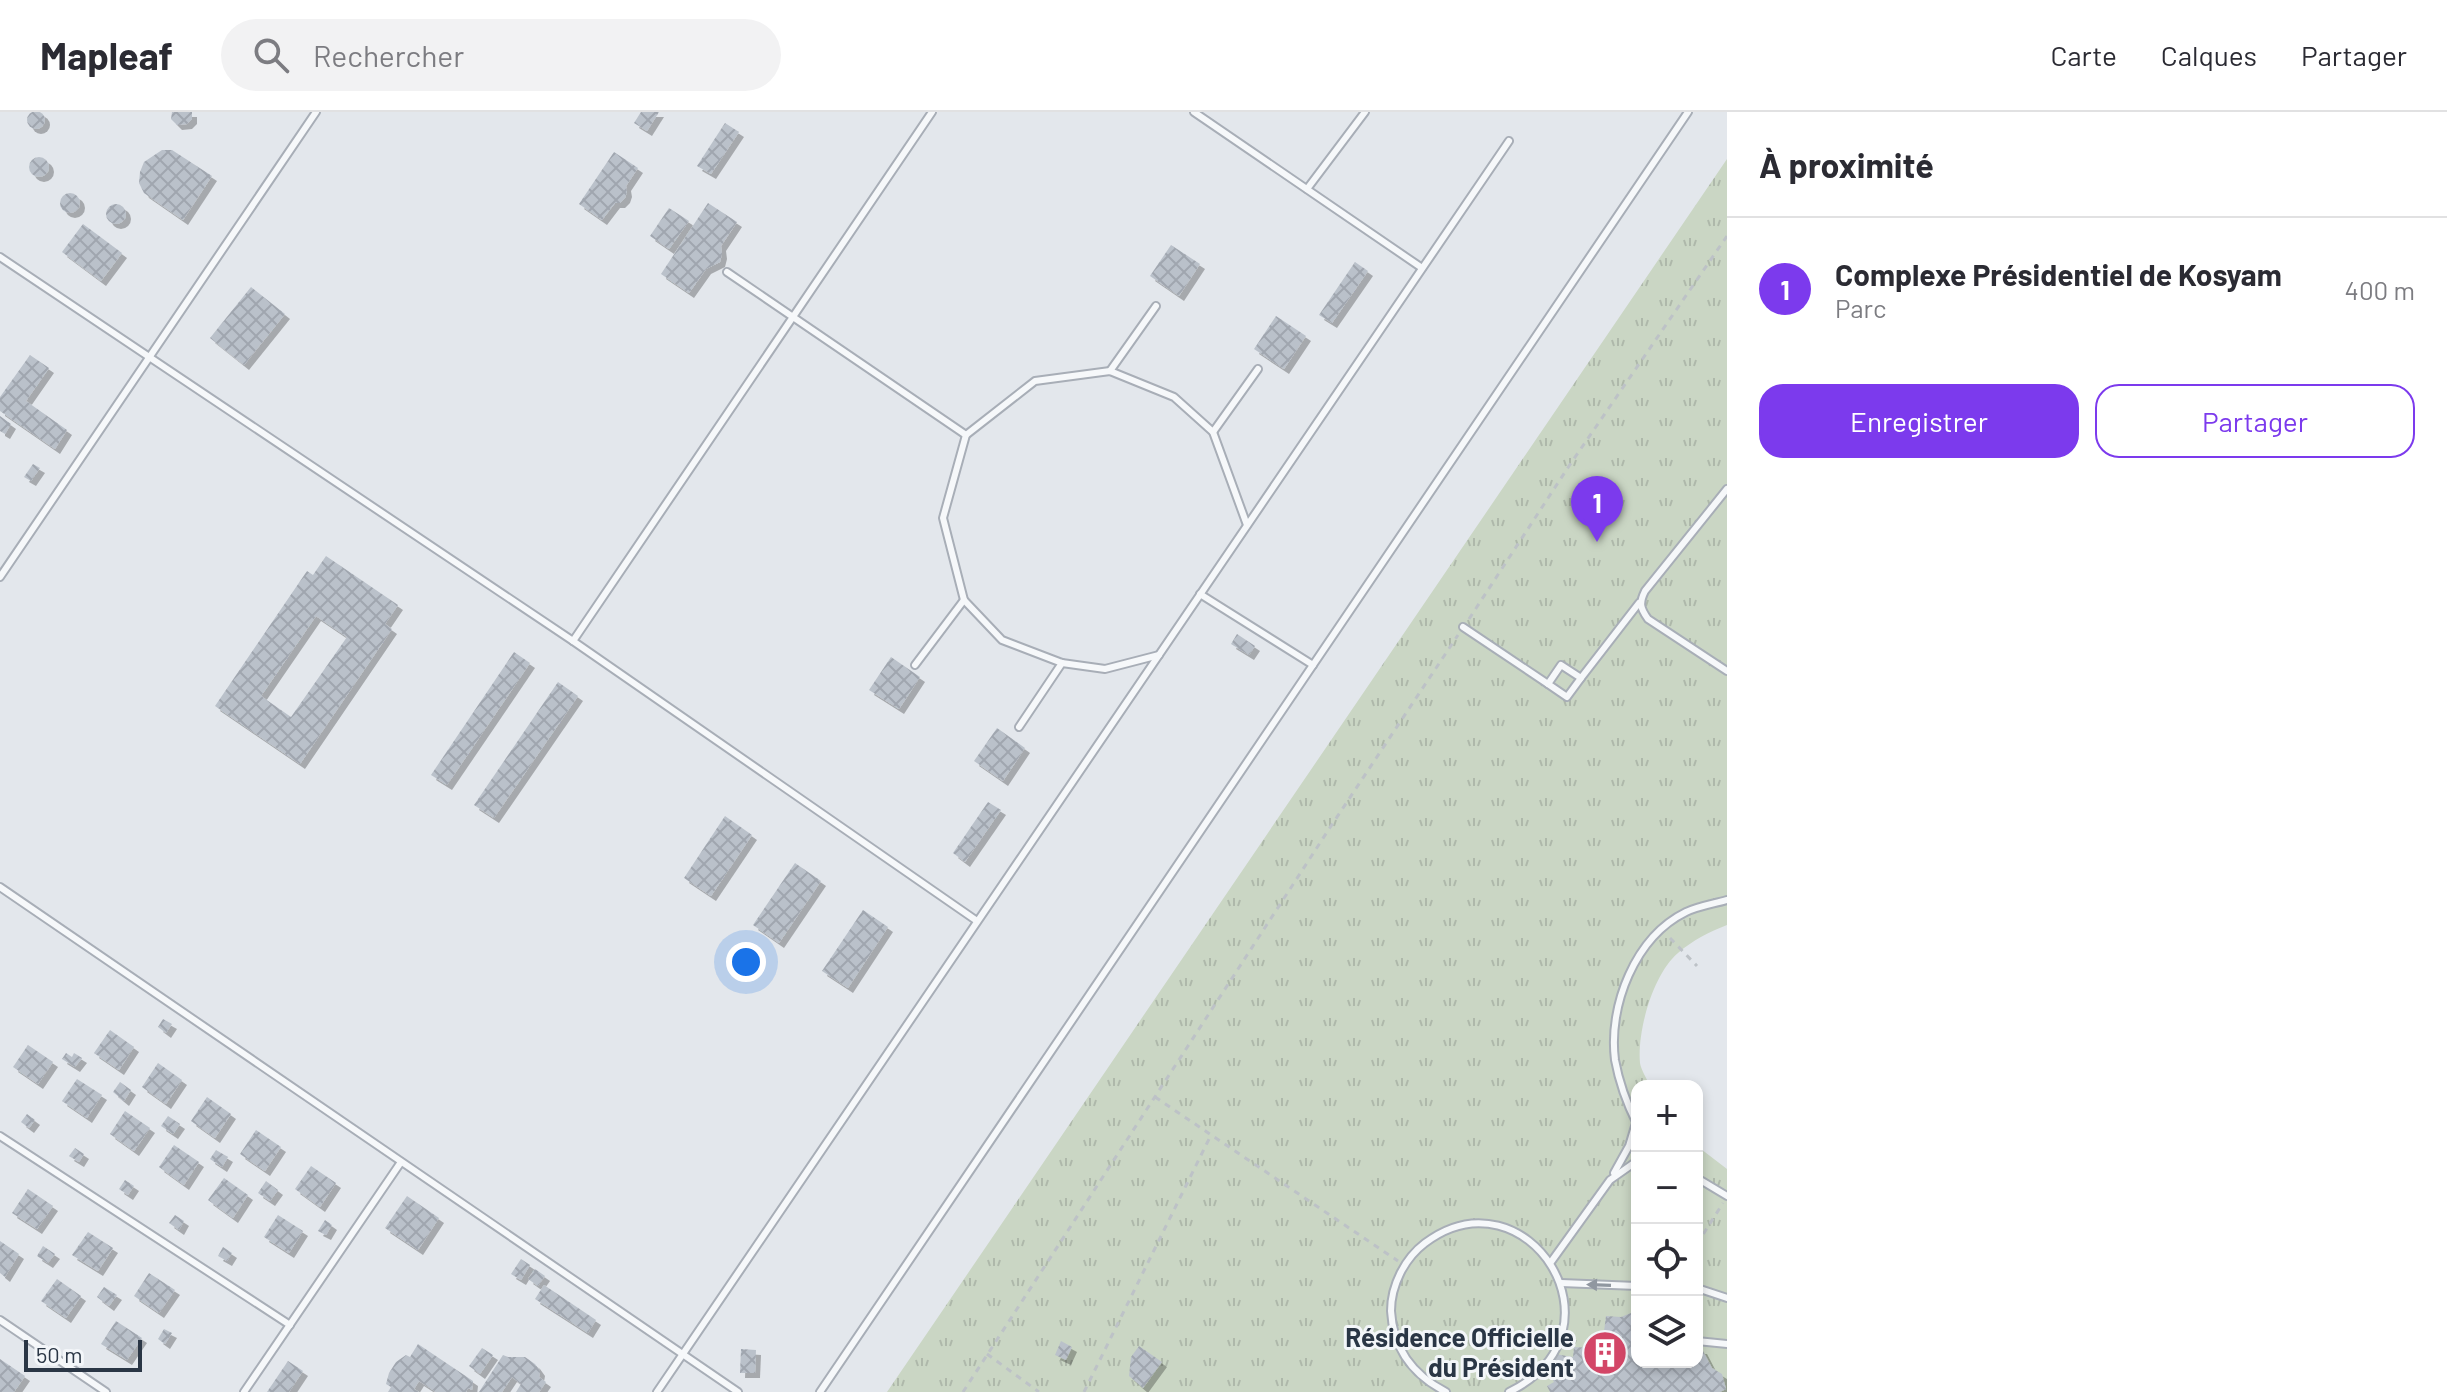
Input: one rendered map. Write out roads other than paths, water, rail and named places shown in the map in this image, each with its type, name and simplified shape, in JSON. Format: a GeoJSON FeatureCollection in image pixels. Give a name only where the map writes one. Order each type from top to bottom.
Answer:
{"type":"FeatureCollection","features":[{"type":"Feature","properties":{"kind":"lane"},"geometry":{"type":"LineString","coordinates":[[0,577],[316,112]]}},
{"type":"Feature","properties":{"kind":"lane"},"geometry":{"type":"LineString","coordinates":[[573,641],[932,112]]}},
{"type":"Feature","properties":{"kind":"lane"},"geometry":{"type":"LineString","coordinates":[[1194,112],[1422,268]]}},
{"type":"Feature","properties":{"kind":"lane"},"geometry":{"type":"LineString","coordinates":[[1307,189],[1365,112]]}},
{"type":"Feature","properties":{"kind":"lane"},"geometry":{"type":"LineString","coordinates":[[820,1392],[1688,112]]}},
{"type":"Feature","properties":{"kind":"lane"},"geometry":{"type":"LineString","coordinates":[[657,1392],[1509,141]]}},
{"type":"Feature","properties":{"kind":"lane"},"geometry":{"type":"LineString","coordinates":[[0,257],[573,641],[977,921]]}},
{"type":"Feature","properties":{"kind":"lane"},"geometry":{"type":"LineString","coordinates":[[727,272],[966,435]]}},
{"type":"Feature","properties":{"kind":"lane"},"geometry":{"type":"LineString","coordinates":[[1110,371],[1156,306]]}},
{"type":"Feature","properties":{"kind":"lane"},"geometry":{"type":"LineString","coordinates":[[1213,432],[1258,369]]}},
{"type":"Feature","properties":{"kind":"lane"},"geometry":{"type":"LineString","coordinates":[[1159,655],[1105,669],[1062,663],[1002,640],[964,600],[943,518],[966,435],[1035,381],[1110,371],[1174,397],[1213,432],[1247,525]]}},
{"type":"Feature","properties":{"kind":"lane"},"geometry":{"type":"LineString","coordinates":[[1463,627],[1567,697],[1645,591],[1727,489]]}},
{"type":"Feature","properties":{"kind":"lane"},"geometry":{"type":"LineString","coordinates":[[1200,594],[1313,665]]}},
{"type":"Feature","properties":{"kind":"lane"},"geometry":{"type":"LineString","coordinates":[[915,665],[964,600]]}},
{"type":"Feature","properties":{"kind":"lane"},"geometry":{"type":"LineString","coordinates":[[1640,601],[1641,610],[1648,619],[1727,671]]}},
{"type":"Feature","properties":{"kind":"lane"},"geometry":{"type":"LineString","coordinates":[[1019,727],[1062,663]]}},
{"type":"Feature","properties":{"kind":"lane"},"geometry":{"type":"LineString","coordinates":[[1548,684],[1561,665],[1581,678]]}},
{"type":"Feature","properties":{"kind":"lane"},"geometry":{"type":"LineString","coordinates":[[0,887],[738,1392]]}},
{"type":"Feature","properties":{"kind":"lane"},"geometry":{"type":"LineString","coordinates":[[1631,1109],[1616,1061],[1615,1027],[1632,967],[1662,929],[1684,913],[1727,900]]}},
{"type":"Feature","properties":{"kind":"lane"},"geometry":{"type":"LineString","coordinates":[[0,1136],[290,1325]]}},
{"type":"Feature","properties":{"kind":"lane"},"geometry":{"type":"LineString","coordinates":[[1551,1262],[1610,1180],[1631,1140]]}},
{"type":"Feature","properties":{"kind":"lane"},"geometry":{"type":"LineString","coordinates":[[244,1392],[401,1162]]}},
{"type":"Feature","properties":{"kind":"lane"},"geometry":{"type":"LineString","coordinates":[[1610,1180],[1631,1165]]}},
{"type":"Feature","properties":{"kind":"lane"},"geometry":{"type":"LineString","coordinates":[[1703,1182],[1727,1196]]}},
{"type":"Feature","properties":{"kind":"lane"},"geometry":{"type":"LineString","coordinates":[[1446,1392],[1428,1383],[1412,1368],[1400,1350],[1393,1329],[1391,1307],[1404,1265],[1418,1249],[1435,1235],[1455,1227],[1476,1224],[1498,1226],[1518,1233],[1551,1262],[1561,1283],[1565,1306],[1563,1328],[1556,1350],[1543,1369],[1509,1392]]}},
{"type":"Feature","properties":{"kind":"lane"},"geometry":{"type":"LineString","coordinates":[[1561,1283],[1631,1286]]}},
{"type":"Feature","properties":{"kind":"lane"},"geometry":{"type":"LineString","coordinates":[[1703,1290],[1727,1298]]}},
{"type":"Feature","properties":{"kind":"lane"},"geometry":{"type":"LineString","coordinates":[[0,1320],[106,1392]]}},
{"type":"Feature","properties":{"kind":"lane"},"geometry":{"type":"LineString","coordinates":[[1703,1342],[1727,1344]]}},
{"type":"Feature","properties":{"kind":"place","name":"Complexe Présidentiel de Kosyam"},"geometry":{"type":"Point","coordinates":[1597,542]}},
{"type":"Feature","properties":{"kind":"place","name":"Résidence Officielle du Président"},"geometry":{"type":"Point","coordinates":[1605,1353]}}]}
